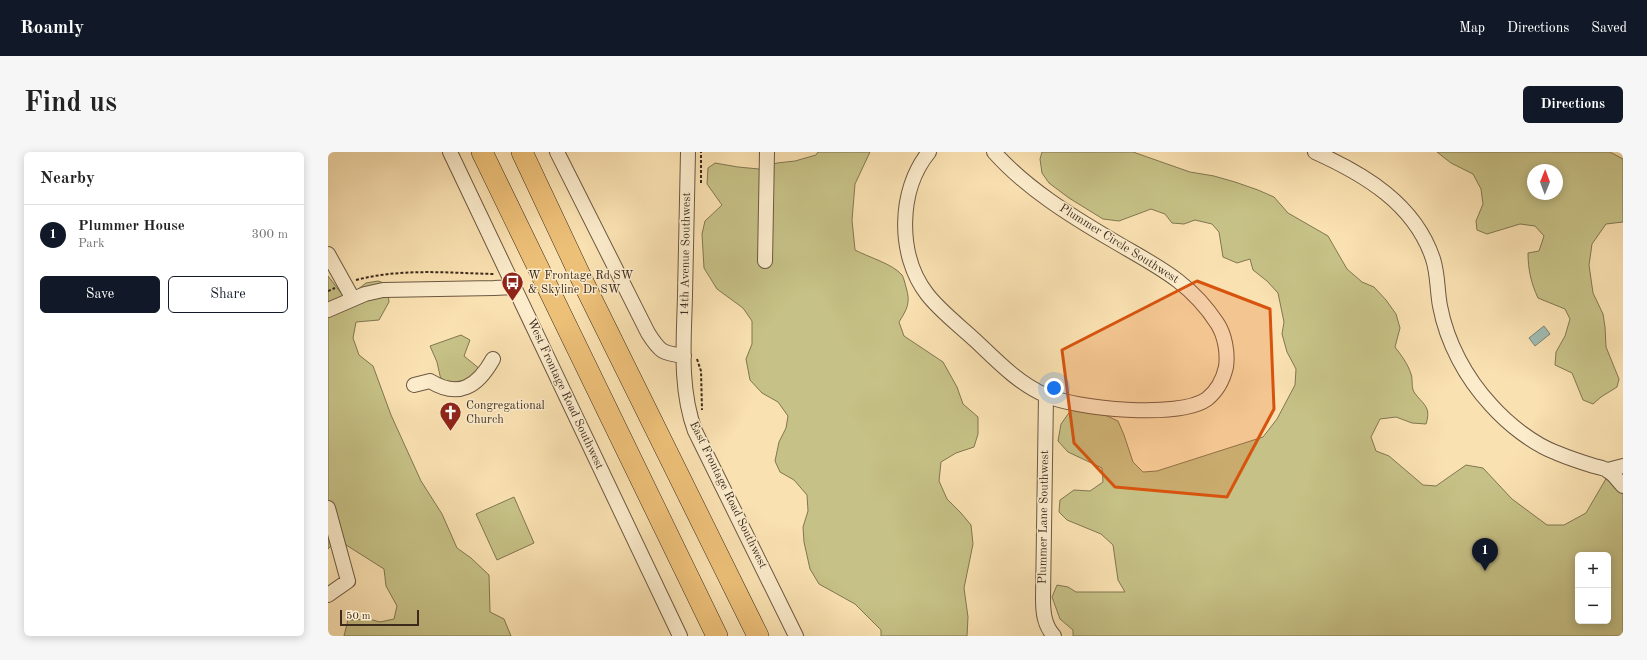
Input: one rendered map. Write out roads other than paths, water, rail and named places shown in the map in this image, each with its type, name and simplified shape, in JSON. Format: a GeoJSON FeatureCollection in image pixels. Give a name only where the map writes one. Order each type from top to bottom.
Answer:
{"type":"FeatureCollection","features":[{"type":"Feature","properties":{"kind":"highway"},"geometry":{"type":"LineString","coordinates":[[482,152],[717,636]]}},
{"type":"Feature","properties":{"kind":"highway"},"geometry":{"type":"LineString","coordinates":[[522,152],[585,286],[758,636]]}},
{"type":"Feature","properties":{"kind":"highway"},"geometry":{"type":"LineString","coordinates":[[739,600],[754,636]]}},
{"type":"Feature","properties":{"kind":"street","name":"West Frontage Road Southwest"},"geometry":{"type":"LineString","coordinates":[[450,152],[515,287],[678,636]]}},
{"type":"Feature","properties":{"kind":"street"},"geometry":{"type":"LineString","coordinates":[[557,152],[648,333],[659,350],[667,354],[690,357]]}},
{"type":"Feature","properties":{"kind":"street","name":"14th Avenue Southwest"},"geometry":{"type":"LineString","coordinates":[[688,152],[690,357]]}},
{"type":"Feature","properties":{"kind":"street"},"geometry":{"type":"LineString","coordinates":[[765,262],[767,152]]}},
{"type":"Feature","properties":{"kind":"street","name":"Plummer Circle Southwest"},"geometry":{"type":"LineString","coordinates":[[929,152],[918,168],[913,181],[907,210],[907,244],[912,267],[928,295],[1005,369],[1046,395],[1091,406],[1136,410],[1181,408],[1206,399],[1220,384],[1225,372],[1227,360],[1222,333],[1199,299],[1184,284],[1158,266],[1110,239],[1052,202],[1017,175],[994,152]]}},
{"type":"Feature","properties":{"kind":"street"},"geometry":{"type":"LineString","coordinates":[[1315,152],[1343,165],[1373,183],[1389,196],[1413,220],[1429,248],[1433,259],[1442,316],[1453,346],[1464,369],[1492,406],[1507,421],[1544,447],[1555,453],[1608,470],[1623,486]]}},
{"type":"Feature","properties":{"kind":"street"},"geometry":{"type":"LineString","coordinates":[[328,254],[353,299]]}},
{"type":"Feature","properties":{"kind":"street"},"geometry":{"type":"LineString","coordinates":[[328,310],[353,299],[383,290],[515,287]]}},
{"type":"Feature","properties":{"kind":"street","name":"East Frontage Road Southwest"},"geometry":{"type":"LineString","coordinates":[[690,357],[686,394],[689,414],[695,431],[796,636]]}},
{"type":"Feature","properties":{"kind":"street"},"geometry":{"type":"LineString","coordinates":[[414,385],[430,381],[440,387],[451,390],[466,387],[473,384],[484,375],[493,359]]}},
{"type":"Feature","properties":{"kind":"street","name":"Plummer Lane Southwest"},"geometry":{"type":"LineString","coordinates":[[1046,395],[1043,598],[1047,626],[1054,636]]}},
{"type":"Feature","properties":{"kind":"street"},"geometry":{"type":"LineString","coordinates":[[1608,470],[1623,466]]}},
{"type":"Feature","properties":{"kind":"street"},"geometry":{"type":"LineString","coordinates":[[328,508],[348,581],[328,595]]}},
{"type":"Feature","properties":{"kind":"water"},"geometry":{"type":"Polygon","coordinates":[[[1544,326],[1550,334],[1535,346],[1529,338],[1544,326]]]}},
{"type":"Feature","properties":{"kind":"place","name":"W Frontage Rd SW & Skyline Dr SW"},"geometry":{"type":"Point","coordinates":[513,302]}},
{"type":"Feature","properties":{"kind":"place","name":"Congregational Church"},"geometry":{"type":"Point","coordinates":[451,432]}},
{"type":"Feature","properties":{"kind":"place","name":"Plummer House"},"geometry":{"type":"Point","coordinates":[1485,571]}}]}
